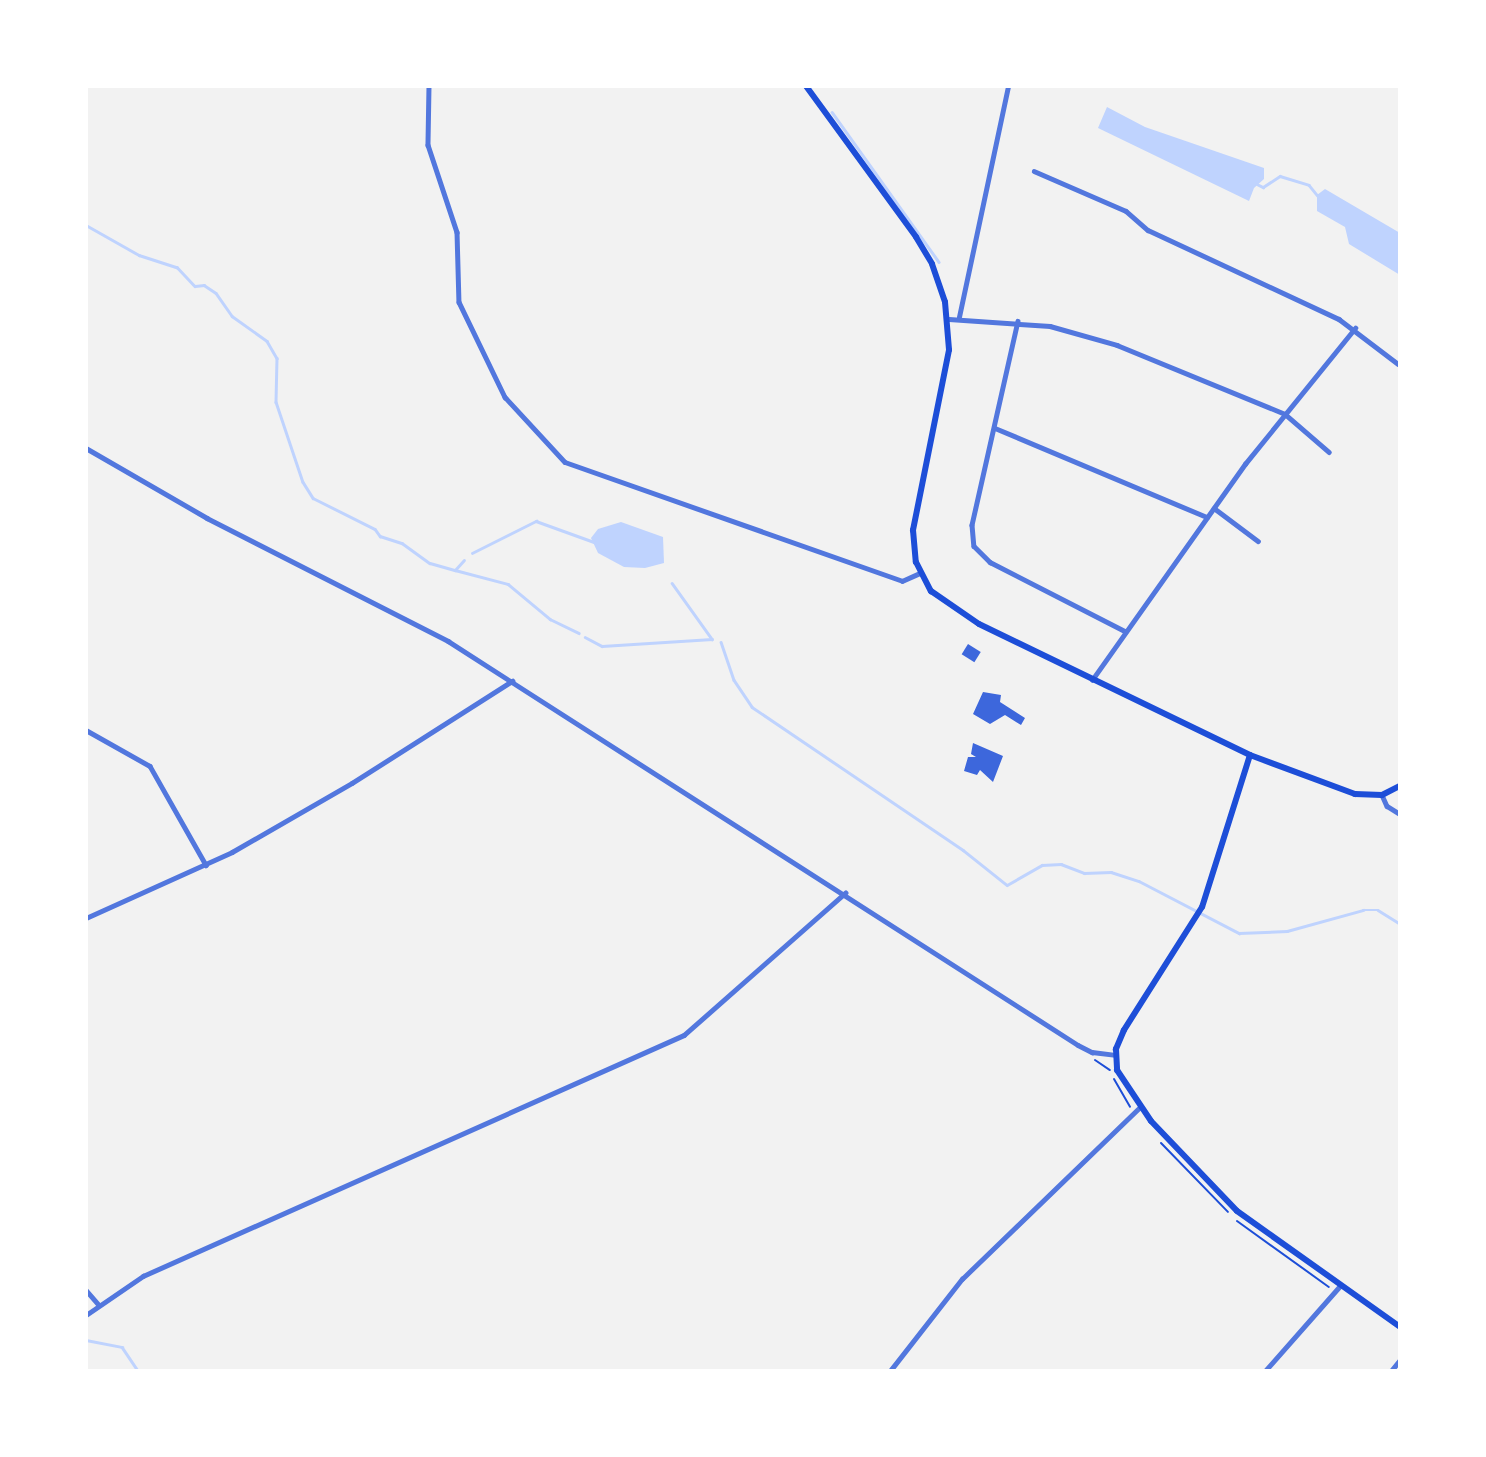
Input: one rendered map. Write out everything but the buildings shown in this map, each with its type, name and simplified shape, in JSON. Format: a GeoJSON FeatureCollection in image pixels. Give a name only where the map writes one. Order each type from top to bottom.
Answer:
{"type":"FeatureCollection","features":[{"type":"Feature","properties":{"kind":"main road"},"geometry":{"type":"LineString","coordinates":[[806,86],[928,255],[949,319],[949,350],[915,509],[914,547],[920,573],[932,591],[958,612],[1091,680],[1250,755],[1345,791],[1382,794],[1400,786]]}},
{"type":"Feature","properties":{"kind":"main road"},"geometry":{"type":"LineString","coordinates":[[1250,755],[1202,907],[1124,1030],[1115,1055],[1120,1078],[1138,1110],[1237,1211],[1400,1327]]}},
{"type":"Feature","properties":{"kind":"street"},"geometry":{"type":"LineString","coordinates":[[429,86],[428,145],[457,232],[459,302],[505,397],[565,462],[902,581],[920,573]]}},
{"type":"Feature","properties":{"kind":"street"},"geometry":{"type":"LineString","coordinates":[[959,317],[1008,86]]}},
{"type":"Feature","properties":{"kind":"street"},"geometry":{"type":"LineString","coordinates":[[1034,171],[1126,211],[1148,230],[1355,328],[1398,363]]}},
{"type":"Feature","properties":{"kind":"street"},"geometry":{"type":"LineString","coordinates":[[949,319],[959,317],[1018,321],[1117,345],[1284,415],[1329,452]]}},
{"type":"Feature","properties":{"kind":"street"},"geometry":{"type":"LineString","coordinates":[[1018,321],[972,525],[974,547],[990,562],[1125,631]]}},
{"type":"Feature","properties":{"kind":"street"},"geometry":{"type":"LineString","coordinates":[[1091,680],[1214,508],[1284,415],[1355,328]]}},
{"type":"Feature","properties":{"kind":"street"},"geometry":{"type":"LineString","coordinates":[[995,428],[1208,517]]}},
{"type":"Feature","properties":{"kind":"street"},"geometry":{"type":"LineString","coordinates":[[86,447],[207,518],[405,616],[845,893],[1078,1045],[1092,1052],[1115,1055]]}},
{"type":"Feature","properties":{"kind":"street"},"geometry":{"type":"LineString","coordinates":[[1214,508],[1258,541]]}},
{"type":"Feature","properties":{"kind":"street"},"geometry":{"type":"LineString","coordinates":[[86,918],[206,865],[363,776],[512,681]]}},
{"type":"Feature","properties":{"kind":"street"},"geometry":{"type":"LineString","coordinates":[[86,730],[150,766],[206,865]]}},
{"type":"Feature","properties":{"kind":"street"},"geometry":{"type":"LineString","coordinates":[[1382,794],[1387,806],[1400,814]]}},
{"type":"Feature","properties":{"kind":"street"},"geometry":{"type":"LineString","coordinates":[[86,1315],[98,1304],[143,1276],[673,1041],[707,1017],[845,893]]}},
{"type":"Feature","properties":{"kind":"street"},"geometry":{"type":"LineString","coordinates":[[890,1371],[962,1279],[1138,1110]]}},
{"type":"Feature","properties":{"kind":"street"},"geometry":{"type":"LineString","coordinates":[[1265,1371],[1340,1286]]}},
{"type":"Feature","properties":{"kind":"street"},"geometry":{"type":"LineString","coordinates":[[86,1290],[98,1304]]}},
{"type":"Feature","properties":{"kind":"street"},"geometry":{"type":"LineString","coordinates":[[1391,1371],[1400,1360]]}},
{"type":"Feature","properties":{"kind":"path"},"geometry":{"type":"LineString","coordinates":[[1106,1065],[1138,1110]]}},
{"type":"Feature","properties":{"kind":"water"},"geometry":{"type":"Polygon","coordinates":[[[1107,107],[1145,127],[1264,168],[1264,179],[1254,188],[1249,201],[1098,128],[1107,107]]]}},
{"type":"Feature","properties":{"kind":"water"},"geometry":{"type":"Polygon","coordinates":[[[1325,189],[1400,233],[1400,275],[1349,244],[1345,227],[1317,211],[1317,195],[1325,189]]]}},
{"type":"Feature","properties":{"kind":"water"},"geometry":{"type":"Polygon","coordinates":[[[621,522],[663,537],[664,563],[645,568],[624,567],[598,553],[591,538],[598,529],[621,522]]]}},
{"type":"Feature","properties":{"kind":"waterway"},"geometry":{"type":"LineString","coordinates":[[832,112],[939,262]]}},
{"type":"Feature","properties":{"kind":"waterway"},"geometry":{"type":"LineString","coordinates":[[1257,184],[1263,187],[1280,176],[1309,185],[1317,195]]}},
{"type":"Feature","properties":{"kind":"waterway"},"geometry":{"type":"LineString","coordinates":[[86,225],[139,255],[177,267],[195,286],[204,285],[216,293],[232,316],[267,341],[277,358],[276,402],[303,482],[313,498],[375,529],[380,536],[402,543],[430,563],[455,570],[464,560]]}},
{"type":"Feature","properties":{"kind":"waterway"},"geometry":{"type":"LineString","coordinates":[[472,553],[536,521],[594,542]]}},
{"type":"Feature","properties":{"kind":"waterway"},"geometry":{"type":"LineString","coordinates":[[455,570],[508,584],[550,619],[579,633]]}},
{"type":"Feature","properties":{"kind":"waterway"},"geometry":{"type":"LineString","coordinates":[[672,583],[712,639]]}},
{"type":"Feature","properties":{"kind":"waterway"},"geometry":{"type":"LineString","coordinates":[[585,637],[602,646],[712,639]]}},
{"type":"Feature","properties":{"kind":"waterway"},"geometry":{"type":"LineString","coordinates":[[721,642],[734,680],[752,707],[963,850],[1007,885],[1042,865],[1061,864],[1084,873],[1111,872],[1139,881],[1239,933],[1287,931],[1363,910],[1378,910],[1400,924]]}},
{"type":"Feature","properties":{"kind":"waterway"},"geometry":{"type":"LineString","coordinates":[[86,1340],[122,1347],[138,1371]]}}]}
